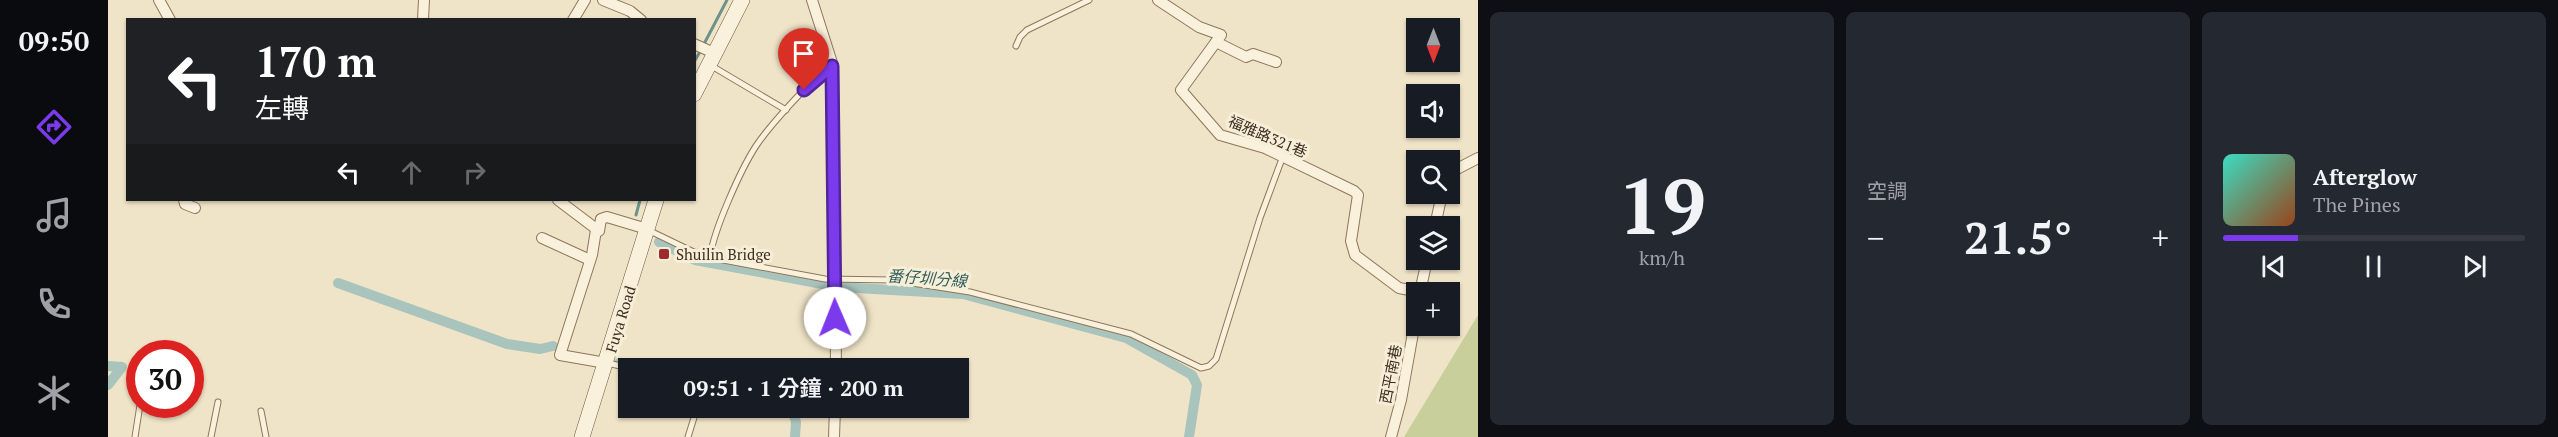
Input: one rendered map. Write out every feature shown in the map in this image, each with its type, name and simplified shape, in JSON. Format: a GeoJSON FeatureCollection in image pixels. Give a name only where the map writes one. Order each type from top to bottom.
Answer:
{"type":"FeatureCollection","features":[{"type":"Feature","properties":{"kind":"main road"},"geometry":{"type":"LineString","coordinates":[[696,89],[710,56],[742,0]]}},
{"type":"Feature","properties":{"kind":"main road","name":"Fuya Road"},"geometry":{"type":"LineString","coordinates":[[582,437],[656,201]]}},
{"type":"Feature","properties":{"kind":"street"},"geometry":{"type":"LineString","coordinates":[[159,0],[169,18]]}},
{"type":"Feature","properties":{"kind":"street"},"geometry":{"type":"LineString","coordinates":[[423,18],[424,0]]}},
{"type":"Feature","properties":{"kind":"street"},"geometry":{"type":"LineString","coordinates":[[574,18],[585,0]]}},
{"type":"Feature","properties":{"kind":"street"},"geometry":{"type":"LineString","coordinates":[[603,0],[630,11],[639,18]]}},
{"type":"Feature","properties":{"kind":"street"},"geometry":{"type":"LineString","coordinates":[[812,0],[832,66],[836,358]]}},
{"type":"Feature","properties":{"kind":"street"},"geometry":{"type":"LineString","coordinates":[[1158,0],[1199,27],[1221,35],[1216,42],[1246,57],[1253,54],[1276,62]]}},
{"type":"Feature","properties":{"kind":"street","name":"福雅路321巷"},"geometry":{"type":"LineString","coordinates":[[1216,42],[1181,90],[1220,135],[1283,156],[1358,195],[1351,241],[1355,255],[1399,288],[1406,289]]}},
{"type":"Feature","properties":{"kind":"street"},"geometry":{"type":"LineString","coordinates":[[696,45],[710,56]]}},
{"type":"Feature","properties":{"kind":"street"},"geometry":{"type":"LineString","coordinates":[[1460,167],[1478,158]]}},
{"type":"Feature","properties":{"kind":"street"},"geometry":{"type":"LineString","coordinates":[[184,201],[185,204],[195,208]]}},
{"type":"Feature","properties":{"kind":"street"},"geometry":{"type":"LineString","coordinates":[[559,201],[596,230]]}},
{"type":"Feature","properties":{"kind":"street"},"geometry":{"type":"LineString","coordinates":[[606,363],[560,355],[590,260],[596,230],[598,231],[602,219],[607,217],[647,229]]}},
{"type":"Feature","properties":{"kind":"street"},"geometry":{"type":"LineString","coordinates":[[542,238],[590,260]]}},
{"type":"Feature","properties":{"kind":"street","name":"西平南巷"},"geometry":{"type":"LineString","coordinates":[[1390,437],[1401,400],[1412,336]]}},
{"type":"Feature","properties":{"kind":"street"},"geometry":{"type":"LineString","coordinates":[[834,437],[835,418]]}},
{"type":"Feature","properties":{"kind":"lane"},"geometry":{"type":"LineString","coordinates":[[1016,46],[1020,37],[1027,30],[1089,0]]}},
{"type":"Feature","properties":{"kind":"lane"},"geometry":{"type":"LineString","coordinates":[[710,56],[786,110]]}},
{"type":"Feature","properties":{"kind":"lane"},"geometry":{"type":"LineString","coordinates":[[710,258],[711,248],[756,146],[804,90],[832,66]]}},
{"type":"Feature","properties":{"kind":"lane"},"geometry":{"type":"LineString","coordinates":[[647,229],[662,239],[710,258],[825,279],[893,280],[970,292],[1131,334],[1201,368],[1209,366],[1216,359],[1260,218],[1283,156]]}},
{"type":"Feature","properties":{"kind":"lane"},"geometry":{"type":"LineString","coordinates":[[606,363],[618,366]]}},
{"type":"Feature","properties":{"kind":"lane"},"geometry":{"type":"LineString","coordinates":[[211,437],[218,402]]}},
{"type":"Feature","properties":{"kind":"lane"},"geometry":{"type":"LineString","coordinates":[[261,411],[266,437]]}},
{"type":"Feature","properties":{"kind":"lane"},"geometry":{"type":"LineString","coordinates":[[135,437],[138,418]]}},
{"type":"Feature","properties":{"kind":"lane"},"geometry":{"type":"LineString","coordinates":[[688,437],[694,418]]}},
{"type":"Feature","properties":{"kind":"green space"},"geometry":{"type":"Polygon","coordinates":[[[1478,315],[1478,437],[1404,437],[1478,315]]]}},
{"type":"Feature","properties":{"kind":"waterway"},"geometry":{"type":"LineString","coordinates":[[704,44],[727,0]]}},
{"type":"Feature","properties":{"kind":"waterway"},"geometry":{"type":"LineString","coordinates":[[696,59],[701,50]]}},
{"type":"Feature","properties":{"kind":"waterway"},"geometry":{"type":"LineString","coordinates":[[636,215],[640,201]]}},
{"type":"Feature","properties":{"kind":"waterway","name":"番仔圳分線"},"geometry":{"type":"LineString","coordinates":[[659,242],[695,260],[838,287],[963,294],[1126,338],[1192,375],[1197,385],[1189,437]]}},
{"type":"Feature","properties":{"kind":"waterway"},"geometry":{"type":"LineString","coordinates":[[338,283],[507,344],[540,349],[553,346]]}},
{"type":"Feature","properties":{"kind":"waterway"},"geometry":{"type":"LineString","coordinates":[[108,366],[122,367],[108,385]]}},
{"type":"Feature","properties":{"kind":"waterway"},"geometry":{"type":"LineString","coordinates":[[795,418],[795,437]]}},
{"type":"Feature","properties":{"kind":"place","name":"Shuilin Bridge"},"geometry":{"type":"Point","coordinates":[664,254]}},
{"type":"Feature","properties":{"kind":"route"},"geometry":{"type":"LineString","coordinates":[[804,90],[832,66],[835,318]]}}]}
